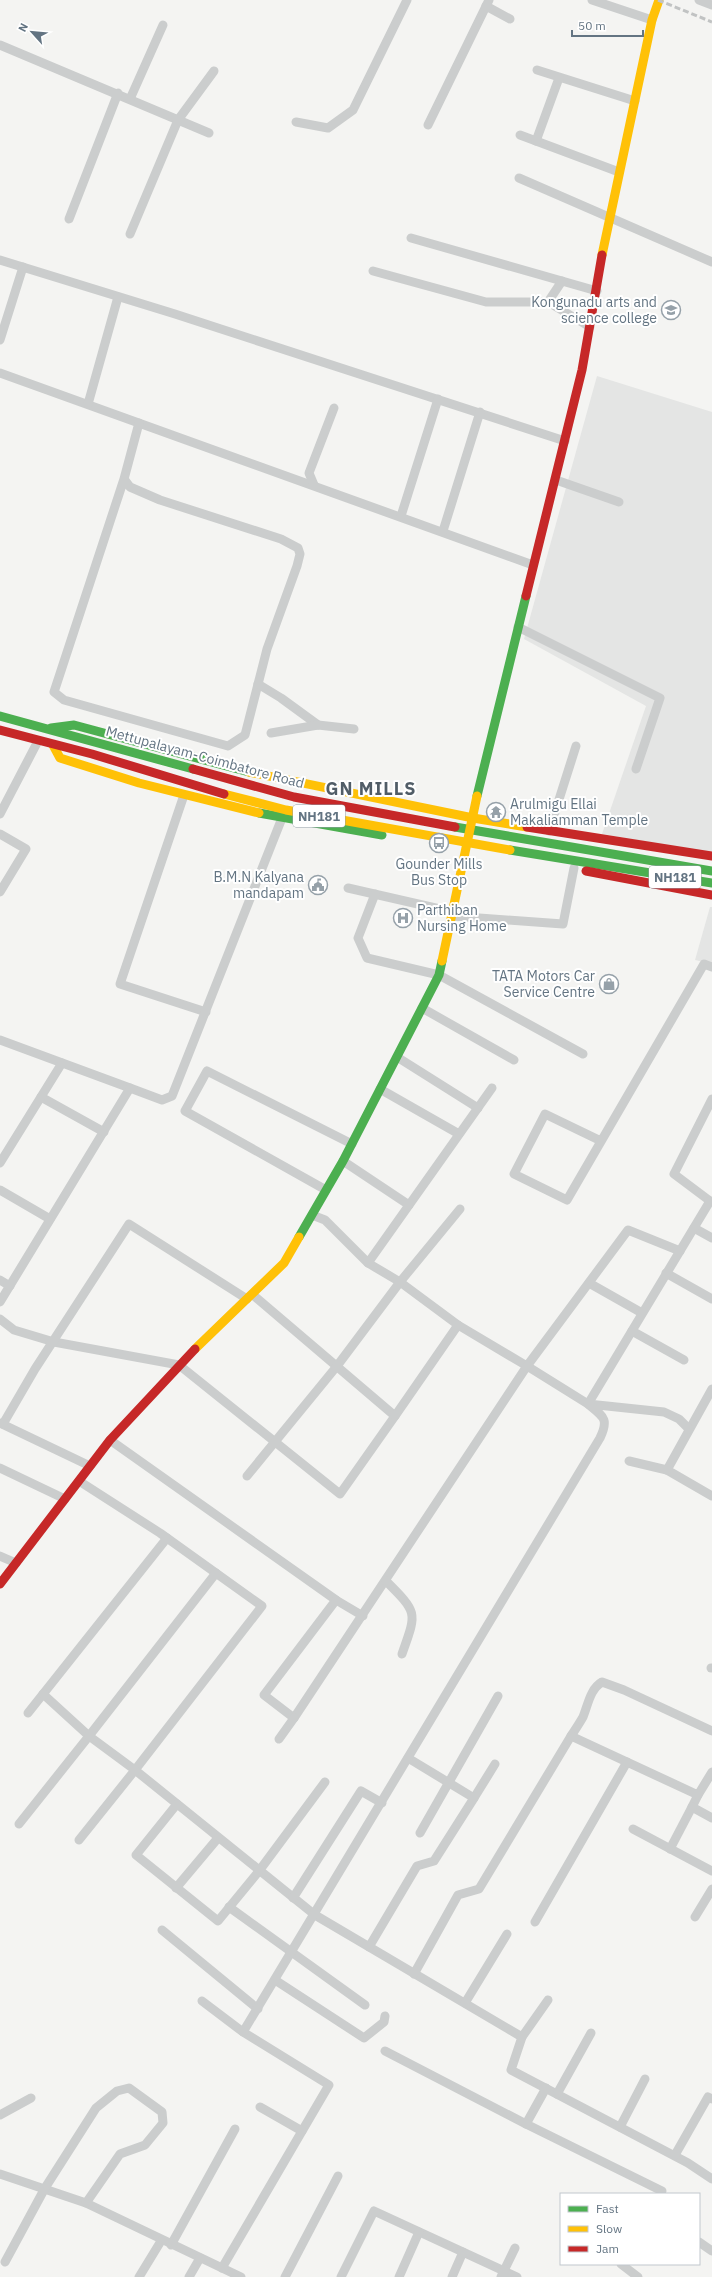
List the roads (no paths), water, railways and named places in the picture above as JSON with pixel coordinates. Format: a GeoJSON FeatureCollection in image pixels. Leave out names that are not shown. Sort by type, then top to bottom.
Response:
{"type":"FeatureCollection","features":[{"type":"Feature","properties":{"kind":"main road"},"geometry":{"type":"LineString","coordinates":[[0,1584],[110,1440],[179,1365],[284,1264],[343,1161],[439,975],[473,818],[518,627],[565,441],[590,327],[609,218],[652,20],[659,0]]}},
{"type":"Feature","properties":{"kind":"main road","name":"Mettupalayam-Coimbatore Road"},"geometry":{"type":"LineString","coordinates":[[0,716],[294,797],[358,810],[712,871]]}},
{"type":"Feature","properties":{"kind":"main road"},"geometry":{"type":"LineString","coordinates":[[45,729],[74,725],[270,778],[473,818],[712,856]]}},
{"type":"Feature","properties":{"kind":"main road","name":"NH181"},"geometry":{"type":"LineString","coordinates":[[0,730],[92,754],[205,788],[286,810],[573,861],[712,883]]}},
{"type":"Feature","properties":{"kind":"main road"},"geometry":{"type":"LineString","coordinates":[[53,745],[60,758],[133,782],[282,818],[467,848],[712,895]]}},
{"type":"Feature","properties":{"kind":"street"},"geometry":{"type":"LineString","coordinates":[[296,122],[328,128],[353,110],[407,0]]}},
{"type":"Feature","properties":{"kind":"street"},"geometry":{"type":"LineString","coordinates":[[592,0],[652,20]]}},
{"type":"Feature","properties":{"kind":"street"},"geometry":{"type":"LineString","coordinates":[[699,0],[712,5]]}},
{"type":"Feature","properties":{"kind":"street"},"geometry":{"type":"LineString","coordinates":[[428,125],[488,3],[510,19]]}},
{"type":"Feature","properties":{"kind":"street"},"geometry":{"type":"LineString","coordinates":[[130,98],[163,25]]}},
{"type":"Feature","properties":{"kind":"street"},"geometry":{"type":"LineString","coordinates":[[0,45],[130,98],[209,133]]}},
{"type":"Feature","properties":{"kind":"street"},"geometry":{"type":"LineString","coordinates":[[537,70],[635,101]]}},
{"type":"Feature","properties":{"kind":"street"},"geometry":{"type":"LineString","coordinates":[[130,234],[178,120],[214,71]]}},
{"type":"Feature","properties":{"kind":"street"},"geometry":{"type":"LineString","coordinates":[[536,141],[560,78]]}},
{"type":"Feature","properties":{"kind":"street"},"geometry":{"type":"LineString","coordinates":[[68,219],[118,93]]}},
{"type":"Feature","properties":{"kind":"street"},"geometry":{"type":"LineString","coordinates":[[520,135],[619,172]]}},
{"type":"Feature","properties":{"kind":"street"},"geometry":{"type":"LineString","coordinates":[[519,178],[712,262]]}},
{"type":"Feature","properties":{"kind":"street"},"geometry":{"type":"LineString","coordinates":[[411,238],[597,291]]}},
{"type":"Feature","properties":{"kind":"street"},"geometry":{"type":"LineString","coordinates":[[0,260],[480,412],[565,441]]}},
{"type":"Feature","properties":{"kind":"street"},"geometry":{"type":"LineString","coordinates":[[0,340],[23,267]]}},
{"type":"Feature","properties":{"kind":"street"},"geometry":{"type":"LineString","coordinates":[[373,271],[486,302],[548,302],[590,327]]}},
{"type":"Feature","properties":{"kind":"street"},"geometry":{"type":"LineString","coordinates":[[548,302],[562,281]]}},
{"type":"Feature","properties":{"kind":"street"},"geometry":{"type":"LineString","coordinates":[[88,404],[118,297]]}},
{"type":"Feature","properties":{"kind":"street"},"geometry":{"type":"LineString","coordinates":[[0,373],[443,531],[533,565]]}},
{"type":"Feature","properties":{"kind":"street"},"geometry":{"type":"LineString","coordinates":[[401,516],[438,399]]}},
{"type":"Feature","properties":{"kind":"street"},"geometry":{"type":"LineString","coordinates":[[314,485],[309,473],[334,408]]}},
{"type":"Feature","properties":{"kind":"street"},"geometry":{"type":"LineString","coordinates":[[443,531],[480,412]]}},
{"type":"Feature","properties":{"kind":"street"},"geometry":{"type":"LineString","coordinates":[[124,479],[130,487],[160,500],[281,539],[298,548],[300,554],[297,566],[267,649],[245,735],[228,746],[64,700],[54,692],[124,479],[139,423]]}},
{"type":"Feature","properties":{"kind":"street"},"geometry":{"type":"LineString","coordinates":[[556,480],[619,502]]}},
{"type":"Feature","properties":{"kind":"street"},"geometry":{"type":"LineString","coordinates":[[518,627],[660,698],[636,769]]}},
{"type":"Feature","properties":{"kind":"street"},"geometry":{"type":"LineString","coordinates":[[258,684],[281,698],[318,725]]}},
{"type":"Feature","properties":{"kind":"street"},"geometry":{"type":"LineString","coordinates":[[271,733],[318,725],[354,728]]}},
{"type":"Feature","properties":{"kind":"street"},"geometry":{"type":"LineString","coordinates":[[0,814],[38,741]]}},
{"type":"Feature","properties":{"kind":"street"},"geometry":{"type":"LineString","coordinates":[[549,831],[576,746]]}},
{"type":"Feature","properties":{"kind":"street"},"geometry":{"type":"LineString","coordinates":[[184,795],[120,984],[206,1012]]}},
{"type":"Feature","properties":{"kind":"street"},"geometry":{"type":"LineString","coordinates":[[0,1040],[162,1100],[172,1096],[282,818]]}},
{"type":"Feature","properties":{"kind":"street"},"geometry":{"type":"LineString","coordinates":[[0,834],[26,849],[0,892]]}},
{"type":"Feature","properties":{"kind":"street"},"geometry":{"type":"LineString","coordinates":[[348,888],[452,914],[563,924],[574,868]]}},
{"type":"Feature","properties":{"kind":"street"},"geometry":{"type":"LineString","coordinates":[[374,894],[358,938],[367,958],[439,975],[583,1054]]}},
{"type":"Feature","properties":{"kind":"street"},"geometry":{"type":"LineString","coordinates":[[601,1141],[545,1114],[514,1174],[567,1200],[704,964],[712,967]]}},
{"type":"Feature","properties":{"kind":"street"},"geometry":{"type":"LineString","coordinates":[[422,1008],[514,1060]]}},
{"type":"Feature","properties":{"kind":"street"},"geometry":{"type":"LineString","coordinates":[[397,1058],[478,1108]]}},
{"type":"Feature","properties":{"kind":"street"},"geometry":{"type":"LineString","coordinates":[[0,1163],[62,1063]]}},
{"type":"Feature","properties":{"kind":"street"},"geometry":{"type":"LineString","coordinates":[[326,1190],[185,1111],[207,1071],[352,1144]]}},
{"type":"Feature","properties":{"kind":"street"},"geometry":{"type":"LineString","coordinates":[[0,1302],[130,1088]]}},
{"type":"Feature","properties":{"kind":"street"},"geometry":{"type":"LineString","coordinates":[[368,1263],[492,1088]]}},
{"type":"Feature","properties":{"kind":"street"},"geometry":{"type":"LineString","coordinates":[[380,1089],[459,1134]]}},
{"type":"Feature","properties":{"kind":"street"},"geometry":{"type":"LineString","coordinates":[[41,1098],[104,1132]]}},
{"type":"Feature","properties":{"kind":"street"},"geometry":{"type":"LineString","coordinates":[[588,1404],[666,1273],[711,1202],[674,1174],[712,1099]]}},
{"type":"Feature","properties":{"kind":"street"},"geometry":{"type":"LineString","coordinates":[[343,1161],[409,1205]]}},
{"type":"Feature","properties":{"kind":"street"},"geometry":{"type":"LineString","coordinates":[[0,1190],[50,1220]]}},
{"type":"Feature","properties":{"kind":"street"},"geometry":{"type":"LineString","coordinates":[[247,1476],[274,1441],[337,1366],[400,1282],[460,1209]]}},
{"type":"Feature","properties":{"kind":"street"},"geometry":{"type":"LineString","coordinates":[[243,2032],[315,1915],[606,1426],[603,1416],[588,1404],[458,1325],[400,1282],[368,1263],[325,1220],[312,1215]]}},
{"type":"Feature","properties":{"kind":"street"},"geometry":{"type":"LineString","coordinates":[[90,1466],[2,1423],[129,1224],[250,1297],[337,1366],[395,1416]]}},
{"type":"Feature","properties":{"kind":"street"},"geometry":{"type":"LineString","coordinates":[[694,1228],[712,1238]]}},
{"type":"Feature","properties":{"kind":"street"},"geometry":{"type":"LineString","coordinates":[[279,1739],[363,1616],[527,1366],[628,1230],[680,1251]]}},
{"type":"Feature","properties":{"kind":"street"},"geometry":{"type":"LineString","coordinates":[[666,1273],[712,1299]]}},
{"type":"Feature","properties":{"kind":"street"},"geometry":{"type":"LineString","coordinates":[[0,1280],[10,1286]]}},
{"type":"Feature","properties":{"kind":"street"},"geometry":{"type":"LineString","coordinates":[[589,1283],[642,1314]]}},
{"type":"Feature","properties":{"kind":"street"},"geometry":{"type":"LineString","coordinates":[[0,1319],[14,1330],[54,1342],[179,1365],[340,1494],[458,1325]]}},
{"type":"Feature","properties":{"kind":"street"},"geometry":{"type":"LineString","coordinates":[[632,1331],[684,1360]]}},
{"type":"Feature","properties":{"kind":"street"},"geometry":{"type":"LineString","coordinates":[[35,1363],[54,1342]]}},
{"type":"Feature","properties":{"kind":"street"},"geometry":{"type":"LineString","coordinates":[[667,1470],[712,1389]]}},
{"type":"Feature","properties":{"kind":"street"},"geometry":{"type":"LineString","coordinates":[[588,1404],[664,1412],[679,1419],[689,1429]]}},
{"type":"Feature","properties":{"kind":"street"},"geometry":{"type":"LineString","coordinates":[[110,1440],[336,1600],[363,1616]]}},
{"type":"Feature","properties":{"kind":"street"},"geometry":{"type":"LineString","coordinates":[[629,1461],[667,1470],[712,1496]]}},
{"type":"Feature","properties":{"kind":"street"},"geometry":{"type":"LineString","coordinates":[[0,1468],[65,1499]]}},
{"type":"Feature","properties":{"kind":"street"},"geometry":{"type":"LineString","coordinates":[[79,1481],[167,1538],[262,1606],[79,1840]]}},
{"type":"Feature","properties":{"kind":"street"},"geometry":{"type":"LineString","coordinates":[[28,1713],[167,1538]]}},
{"type":"Feature","properties":{"kind":"street"},"geometry":{"type":"LineString","coordinates":[[0,1556],[16,1563]]}},
{"type":"Feature","properties":{"kind":"street"},"geometry":{"type":"LineString","coordinates":[[19,1824],[216,1573]]}},
{"type":"Feature","properties":{"kind":"street"},"geometry":{"type":"LineString","coordinates":[[386,1581],[410,1605],[413,1623],[402,1654]]}},
{"type":"Feature","properties":{"kind":"street"},"geometry":{"type":"LineString","coordinates":[[294,1718],[264,1695],[336,1600]]}},
{"type":"Feature","properties":{"kind":"street"},"geometry":{"type":"LineString","coordinates":[[414,1974],[458,1895],[479,1889],[582,1718],[591,1695],[597,1685],[602,1682],[624,1690],[712,1732]]}},
{"type":"Feature","properties":{"kind":"street"},"geometry":{"type":"LineString","coordinates":[[43,1694],[89,1736],[135,1770],[315,1915],[522,2037]]}},
{"type":"Feature","properties":{"kind":"street"},"geometry":{"type":"LineString","coordinates":[[420,1833],[498,1696]]}},
{"type":"Feature","properties":{"kind":"street"},"geometry":{"type":"LineString","coordinates":[[571,1736],[698,1794]]}},
{"type":"Feature","properties":{"kind":"street"},"geometry":{"type":"LineString","coordinates":[[408,1758],[474,1798]]}},
{"type":"Feature","properties":{"kind":"street"},"geometry":{"type":"LineString","coordinates":[[535,1922],[627,1762]]}},
{"type":"Feature","properties":{"kind":"street"},"geometry":{"type":"LineString","coordinates":[[369,1947],[417,1866],[434,1861],[495,1764]]}},
{"type":"Feature","properties":{"kind":"street"},"geometry":{"type":"LineString","coordinates":[[670,1849],[698,1794],[712,1772]]}},
{"type":"Feature","properties":{"kind":"street"},"geometry":{"type":"LineString","coordinates":[[177,1804],[136,1856],[218,1921],[259,1871],[325,1782]]}},
{"type":"Feature","properties":{"kind":"street"},"geometry":{"type":"LineString","coordinates":[[293,1898],[361,1791],[382,1803]]}},
{"type":"Feature","properties":{"kind":"street"},"geometry":{"type":"LineString","coordinates":[[692,1807],[712,1818]]}},
{"type":"Feature","properties":{"kind":"street"},"geometry":{"type":"LineString","coordinates":[[633,1829],[712,1872]]}},
{"type":"Feature","properties":{"kind":"street"},"geometry":{"type":"LineString","coordinates":[[176,1888],[218,1838]]}},
{"type":"Feature","properties":{"kind":"street"},"geometry":{"type":"LineString","coordinates":[[695,1917],[712,1889]]}},
{"type":"Feature","properties":{"kind":"street"},"geometry":{"type":"LineString","coordinates":[[229,1907],[291,1954],[365,2005]]}},
{"type":"Feature","properties":{"kind":"street"},"geometry":{"type":"LineString","coordinates":[[162,1930],[258,2009]]}},
{"type":"Feature","properties":{"kind":"street"},"geometry":{"type":"LineString","coordinates":[[464,2004],[507,1934]]}},
{"type":"Feature","properties":{"kind":"street"},"geometry":{"type":"LineString","coordinates":[[275,1980],[364,2038],[384,2022],[385,2016]]}},
{"type":"Feature","properties":{"kind":"street"},"geometry":{"type":"LineString","coordinates":[[548,2000],[522,2037],[511,2070],[675,2156],[712,2179]]}},
{"type":"Feature","properties":{"kind":"street"},"geometry":{"type":"LineString","coordinates":[[202,2001],[243,2032],[329,2085],[222,2268]]}},
{"type":"Feature","properties":{"kind":"street"},"geometry":{"type":"LineString","coordinates":[[557,2094],[591,2033]]}},
{"type":"Feature","properties":{"kind":"street"},"geometry":{"type":"LineString","coordinates":[[386,2051],[526,2124],[662,2191]]}},
{"type":"Feature","properties":{"kind":"street"},"geometry":{"type":"LineString","coordinates":[[620,2127],[645,2079]]}},
{"type":"Feature","properties":{"kind":"street"},"geometry":{"type":"LineString","coordinates":[[5,2262],[45,2188],[96,2108],[117,2091],[129,2088],[162,2112],[163,2122],[145,2145],[120,2154],[86,2203]]}},
{"type":"Feature","properties":{"kind":"street"},"geometry":{"type":"LineString","coordinates":[[526,2124],[546,2088]]}},
{"type":"Feature","properties":{"kind":"street"},"geometry":{"type":"LineString","coordinates":[[675,2156],[708,2097],[712,2099]]}},
{"type":"Feature","properties":{"kind":"street"},"geometry":{"type":"LineString","coordinates":[[0,2115],[32,2098]]}},
{"type":"Feature","properties":{"kind":"street"},"geometry":{"type":"LineString","coordinates":[[260,2107],[302,2131]]}},
{"type":"Feature","properties":{"kind":"street"},"geometry":{"type":"LineString","coordinates":[[171,2245],[235,2130]]}},
{"type":"Feature","properties":{"kind":"street"},"geometry":{"type":"LineString","coordinates":[[285,2277],[338,2176]]}},
{"type":"Feature","properties":{"kind":"street"},"geometry":{"type":"LineString","coordinates":[[1,2177],[45,2188],[86,2203],[171,2245],[241,2277]]}},
{"type":"Feature","properties":{"kind":"street"},"geometry":{"type":"LineString","coordinates":[[341,2277],[374,2211],[463,2252],[503,2274],[517,2277]]}},
{"type":"Feature","properties":{"kind":"street"},"geometry":{"type":"LineString","coordinates":[[399,2277],[419,2232]]}},
{"type":"Feature","properties":{"kind":"street"},"geometry":{"type":"LineString","coordinates":[[139,2277],[161,2240]]}},
{"type":"Feature","properties":{"kind":"street"},"geometry":{"type":"LineString","coordinates":[[700,2243],[712,2251]]}},
{"type":"Feature","properties":{"kind":"street"},"geometry":{"type":"LineString","coordinates":[[503,2274],[515,2248]]}},
{"type":"Feature","properties":{"kind":"street"},"geometry":{"type":"LineString","coordinates":[[452,2277],[463,2252]]}},
{"type":"Feature","properties":{"kind":"street"},"geometry":{"type":"LineString","coordinates":[[189,2277],[200,2258]]}},
{"type":"Feature","properties":{"kind":"street"},"geometry":{"type":"LineString","coordinates":[[622,2265],[638,2277]]}},
{"type":"Feature","properties":{"kind":"railway"},"geometry":{"type":"LineString","coordinates":[[658,0],[712,22]]}},
{"type":"Feature","properties":{"kind":"place","name":"Kongunadu arts and science college"},"geometry":{"type":"Point","coordinates":[671,310]}},
{"type":"Feature","properties":{"kind":"place","name":"Arulmigu Ellai Makaliamman Temple"},"geometry":{"type":"Point","coordinates":[496,812]}},
{"type":"Feature","properties":{"kind":"place","name":"Gounder Mills Bus Stop"},"geometry":{"type":"Point","coordinates":[439,843]}},
{"type":"Feature","properties":{"kind":"place","name":"B.M.N Kalyana mandapam"},"geometry":{"type":"Point","coordinates":[318,885]}},
{"type":"Feature","properties":{"kind":"place","name":"Parthiban Nursing Home"},"geometry":{"type":"Point","coordinates":[403,918]}},
{"type":"Feature","properties":{"kind":"place","name":"TATA Motors Car Service Centre"},"geometry":{"type":"Point","coordinates":[609,984]}},
{"type":"Feature","properties":{"kind":"district","name":"GN MILLS"},"geometry":{"type":"Point","coordinates":[371,789]}}]}
